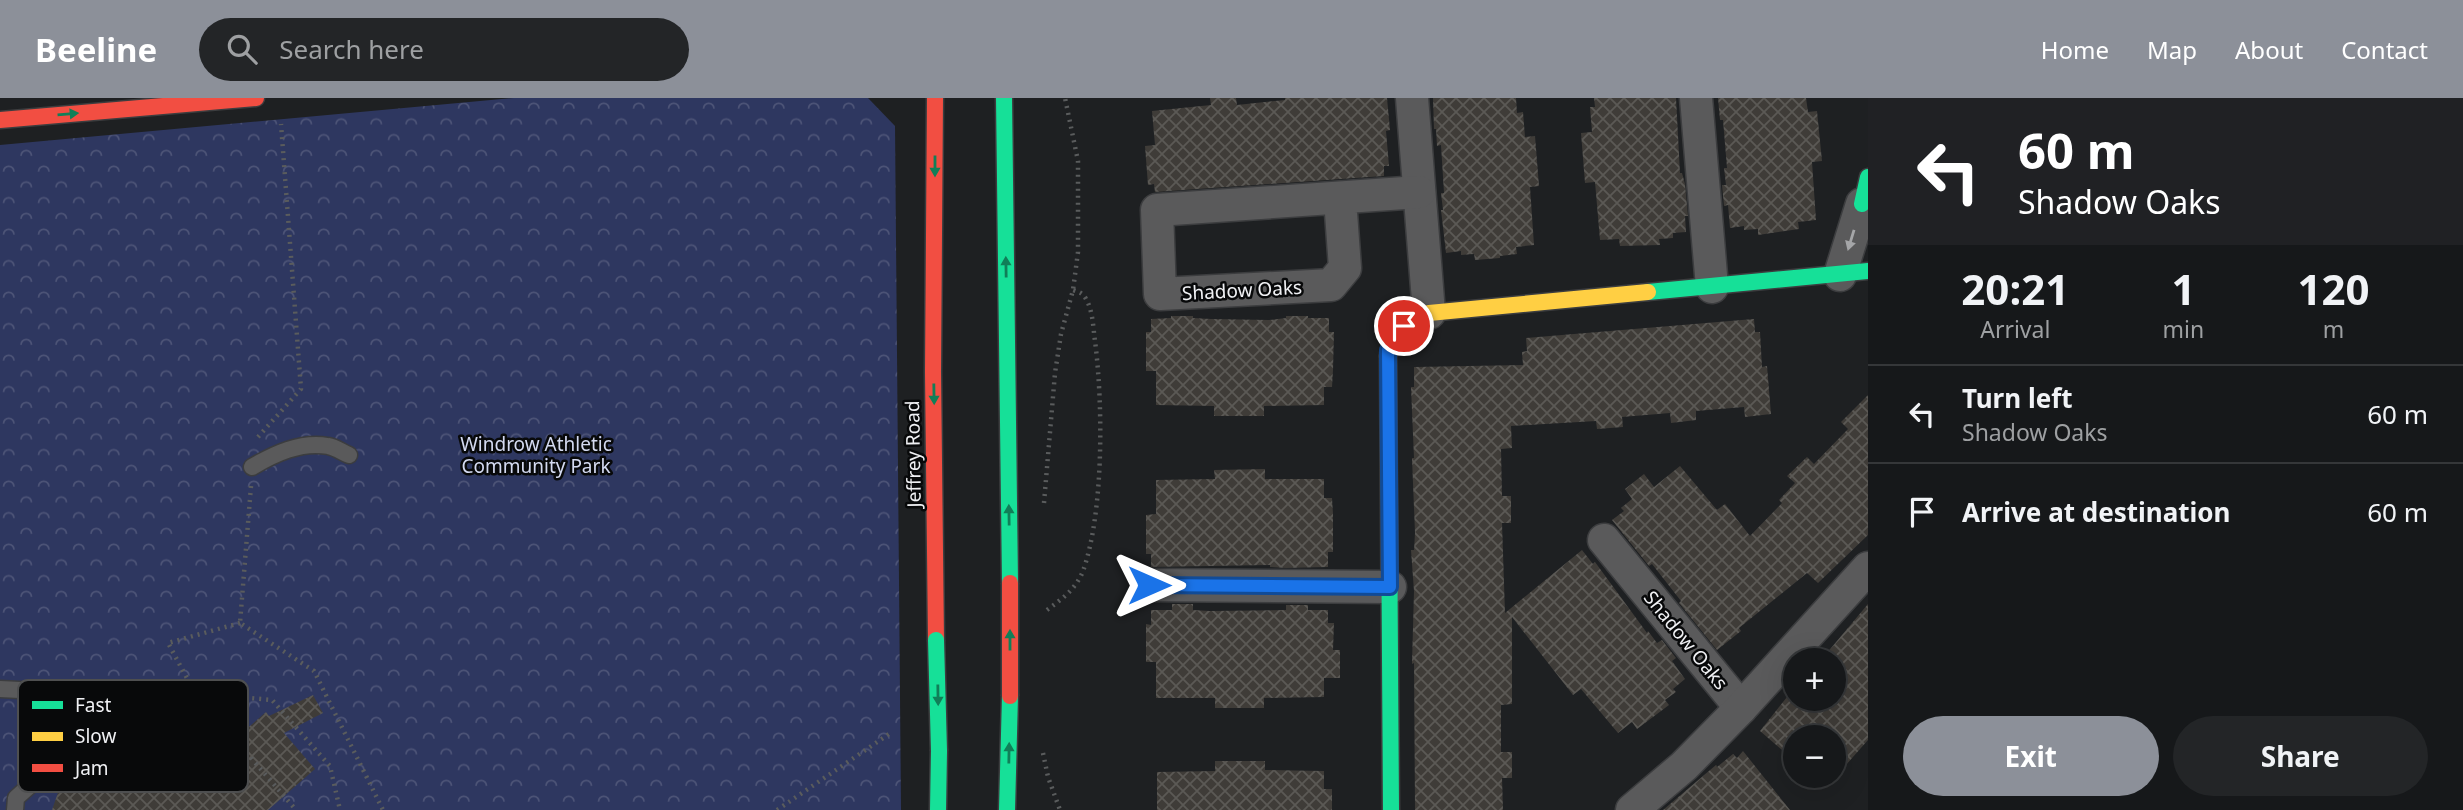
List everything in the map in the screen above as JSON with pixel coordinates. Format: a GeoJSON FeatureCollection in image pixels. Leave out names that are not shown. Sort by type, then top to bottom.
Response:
{"type":"FeatureCollection","features":[{"type":"Feature","properties":{"kind":"main road"},"geometry":{"type":"LineString","coordinates":[[0,120],[256,98]]}},
{"type":"Feature","properties":{"kind":"main road","name":"Jeffrey Road"},"geometry":{"type":"LineString","coordinates":[[935,98],[933,372],[938,810]]}},
{"type":"Feature","properties":{"kind":"main road"},"geometry":{"type":"LineString","coordinates":[[1004,98],[1010,583],[1007,810]]}},
{"type":"Feature","properties":{"kind":"main road"},"geometry":{"type":"LineString","coordinates":[[1391,810],[1388,350],[1404,326],[1429,313],[1854,273]]}},
{"type":"Feature","properties":{"kind":"street"},"geometry":{"type":"LineString","coordinates":[[1412,98],[1429,313]]}},
{"type":"Feature","properties":{"kind":"street"},"geometry":{"type":"LineString","coordinates":[[1696,98],[1712,287]]}},
{"type":"Feature","properties":{"kind":"street"},"geometry":{"type":"LineString","coordinates":[[1854,273],[1865,190]]}},
{"type":"Feature","properties":{"kind":"street","name":"Shadow Oaks"},"geometry":{"type":"LineString","coordinates":[[1340,199],[1345,268],[1331,285],[1160,294],[1157,210],[1419,192]]}},
{"type":"Feature","properties":{"kind":"street","name":"Shadow Oaks"},"geometry":{"type":"LineString","coordinates":[[1604,540],[1741,708]]}},
{"type":"Feature","properties":{"kind":"street","name":"Shadow Oaks"},"geometry":{"type":"LineString","coordinates":[[1632,810],[1684,766],[1741,708],[1868,568]]}},
{"type":"Feature","properties":{"kind":"street"},"geometry":{"type":"LineString","coordinates":[[1149,585],[1390,587]]}},
{"type":"Feature","properties":{"kind":"lane"},"geometry":{"type":"LineString","coordinates":[[252,467],[275,454],[302,447],[328,446],[349,455]]}},
{"type":"Feature","properties":{"kind":"lane"},"geometry":{"type":"LineString","coordinates":[[0,689],[18,690]]}},
{"type":"Feature","properties":{"kind":"lane"},"geometry":{"type":"LineString","coordinates":[[15,810],[16,798],[23,792]]}},
{"type":"Feature","properties":{"kind":"path"},"geometry":{"type":"LineString","coordinates":[[1044,512],[1055,373],[1061,334],[1073,290],[1078,252],[1078,161],[1066,98]]}},
{"type":"Feature","properties":{"kind":"path"},"geometry":{"type":"LineString","coordinates":[[240,623],[254,441],[301,388],[281,124]]}},
{"type":"Feature","properties":{"kind":"path"},"geometry":{"type":"LineString","coordinates":[[1047,610],[1073,589],[1083,572],[1093,529],[1098,479],[1100,389],[1097,355],[1087,299],[1081,292],[1073,290]]}},
{"type":"Feature","properties":{"kind":"path"},"geometry":{"type":"LineString","coordinates":[[188,680],[168,643],[240,623],[314,671],[383,810]]}},
{"type":"Feature","properties":{"kind":"path"},"geometry":{"type":"LineString","coordinates":[[248,699],[272,701],[330,766],[340,810]]}},
{"type":"Feature","properties":{"kind":"path"},"geometry":{"type":"LineString","coordinates":[[777,810],[892,732]]}},
{"type":"Feature","properties":{"kind":"path"},"geometry":{"type":"LineString","coordinates":[[248,754],[296,810]]}},
{"type":"Feature","properties":{"kind":"green space","name":"Windrow Athletic Community Park"},"geometry":{"type":"Polygon","coordinates":[[[514,98],[868,98],[895,126],[901,810],[0,810],[0,145],[514,98]]]}},
{"type":"Feature","properties":{"kind":"building"},"geometry":{"type":"Polygon","coordinates":[[[1210,98],[1236,98],[1237,105],[1285,98],[1387,98],[1389,166],[1384,166],[1384,176],[1155,192],[1154,184],[1148,185],[1145,146],[1155,145],[1152,111],[1211,105],[1210,98]]]}},
{"type":"Feature","properties":{"kind":"building"},"geometry":{"type":"Polygon","coordinates":[[[1433,98],[1516,98],[1517,113],[1523,112],[1525,137],[1535,136],[1539,186],[1530,187],[1534,245],[1516,247],[1517,254],[1500,258],[1475,260],[1474,254],[1461,255],[1461,251],[1446,253],[1441,210],[1441,193],[1444,193],[1441,145],[1437,146],[1434,129],[1433,98]]]}},
{"type":"Feature","properties":{"kind":"building"},"geometry":{"type":"Polygon","coordinates":[[[1594,98],[1676,98],[1680,173],[1685,184],[1688,216],[1685,216],[1686,232],[1673,233],[1673,238],[1659,239],[1660,245],[1620,246],[1619,239],[1600,240],[1595,182],[1585,183],[1581,133],[1592,132],[1590,107],[1595,107],[1594,98]]]}},
{"type":"Feature","properties":{"kind":"building"},"geometry":{"type":"Polygon","coordinates":[[[1718,98],[1806,98],[1808,112],[1817,111],[1822,161],[1812,162],[1816,220],[1798,222],[1799,229],[1758,235],[1758,229],[1744,230],[1744,226],[1730,228],[1728,205],[1724,206],[1722,185],[1726,185],[1724,168],[1727,168],[1723,120],[1720,120],[1718,98]]]}},
{"type":"Feature","properties":{"kind":"building"},"geometry":{"type":"Polygon","coordinates":[[[1171,316],[1269,320],[1286,316],[1329,318],[1329,332],[1334,332],[1333,370],[1332,387],[1324,387],[1324,405],[1264,406],[1264,416],[1214,416],[1214,406],[1156,405],[1156,371],[1146,371],[1146,332],[1151,332],[1151,319],[1171,316]]]}},
{"type":"Feature","properties":{"kind":"building"},"geometry":{"type":"Polygon","coordinates":[[[1754,319],[1755,332],[1760,332],[1762,367],[1767,366],[1771,414],[1745,417],[1744,407],[1696,411],[1696,420],[1671,423],[1670,413],[1622,417],[1623,427],[1597,429],[1596,421],[1511,426],[1512,448],[1501,449],[1502,496],[1511,496],[1511,523],[1502,523],[1505,613],[1582,550],[1593,564],[1595,562],[1647,633],[1648,631],[1657,643],[1662,640],[1676,658],[1672,661],[1685,679],[1673,689],[1676,692],[1665,700],[1669,705],[1637,729],[1632,722],[1618,733],[1581,689],[1573,695],[1512,617],[1512,704],[1501,705],[1501,752],[1512,752],[1512,778],[1502,778],[1503,810],[1415,810],[1414,663],[1412,664],[1414,591],[1411,550],[1414,550],[1415,533],[1411,387],[1414,387],[1414,367],[1523,365],[1522,352],[1527,351],[1526,338],[1754,319]]]}},
{"type":"Feature","properties":{"kind":"building"},"geometry":{"type":"Polygon","coordinates":[[[1868,395],[1868,535],[1818,583],[1807,573],[1739,628],[1741,631],[1717,650],[1652,564],[1649,566],[1612,520],[1624,511],[1621,508],[1632,499],[1625,489],[1644,474],[1654,487],[1680,466],[1717,510],[1725,504],[1750,536],[1782,503],[1779,500],[1795,483],[1787,476],[1807,457],[1814,464],[1848,429],[1841,422],[1868,395]]]}},
{"type":"Feature","properties":{"kind":"building"},"geometry":{"type":"Polygon","coordinates":[[[1265,469],[1265,479],[1324,479],[1324,498],[1332,498],[1333,514],[1333,552],[1328,552],[1328,567],[1151,567],[1151,554],[1146,554],[1146,515],[1156,514],[1156,480],[1215,479],[1214,470],[1265,469]]]}},
{"type":"Feature","properties":{"kind":"building"},"geometry":{"type":"Polygon","coordinates":[[[1172,604],[1193,604],[1193,610],[1210,611],[1286,610],[1286,605],[1308,605],[1308,610],[1328,610],[1328,623],[1334,623],[1333,650],[1340,650],[1340,678],[1324,678],[1324,697],[1264,698],[1264,708],[1215,708],[1215,698],[1156,698],[1156,662],[1146,662],[1146,624],[1151,625],[1151,610],[1172,610],[1172,604]]]}},
{"type":"Feature","properties":{"kind":"building"},"geometry":{"type":"Polygon","coordinates":[[[1868,604],[1868,740],[1846,765],[1846,725],[1783,725],[1783,751],[1760,731],[1783,702],[1783,711],[1846,711],[1846,648],[1831,648],[1868,604]]]}},
{"type":"Feature","properties":{"kind":"building"},"geometry":{"type":"Polygon","coordinates":[[[313,695],[323,713],[284,733],[315,769],[268,810],[52,810],[58,792],[248,792],[248,728],[266,712],[269,716],[313,695]]]}},
{"type":"Feature","properties":{"kind":"building"},"geometry":{"type":"Polygon","coordinates":[[[1743,751],[1790,810],[1663,810],[1716,765],[1717,767],[1733,754],[1737,758],[1743,751]]]}},
{"type":"Feature","properties":{"kind":"building"},"geometry":{"type":"Polygon","coordinates":[[[1215,761],[1265,761],[1265,770],[1324,771],[1324,789],[1332,789],[1332,810],[1157,810],[1157,772],[1215,771],[1215,761]]]}},
{"type":"Feature","properties":{"kind":"traffic: fast"},"geometry":{"type":"LineString","coordinates":[[1004,98],[1010,583]]}},
{"type":"Feature","properties":{"kind":"traffic: fast"},"geometry":{"type":"LineString","coordinates":[[1862,204],[1868,177]]}},
{"type":"Feature","properties":{"kind":"traffic: fast"},"geometry":{"type":"LineString","coordinates":[[1648,292],[1868,271]]}},
{"type":"Feature","properties":{"kind":"traffic: fast"},"geometry":{"type":"LineString","coordinates":[[1388,356],[1391,810]]}},
{"type":"Feature","properties":{"kind":"traffic: fast"},"geometry":{"type":"LineString","coordinates":[[936,640],[939,751]]}},
{"type":"Feature","properties":{"kind":"traffic: fast"},"geometry":{"type":"LineString","coordinates":[[1007,810],[1010,696]]}},
{"type":"Feature","properties":{"kind":"traffic: fast"},"geometry":{"type":"LineString","coordinates":[[938,810],[939,751]]}},
{"type":"Feature","properties":{"kind":"traffic: slow"},"geometry":{"type":"LineString","coordinates":[[1388,356],[1389,348],[1397,335],[1429,313],[1648,292]]}},
{"type":"Feature","properties":{"kind":"traffic: jam"},"geometry":{"type":"LineString","coordinates":[[0,120],[256,98]]}},
{"type":"Feature","properties":{"kind":"traffic: jam"},"geometry":{"type":"LineString","coordinates":[[935,98],[933,372],[936,640]]}},
{"type":"Feature","properties":{"kind":"traffic: jam"},"geometry":{"type":"LineString","coordinates":[[1010,583],[1010,696]]}},
{"type":"Feature","properties":{"kind":"route"},"geometry":{"type":"LineString","coordinates":[[1149,585],[1390,587],[1388,350],[1404,326]]}}]}
